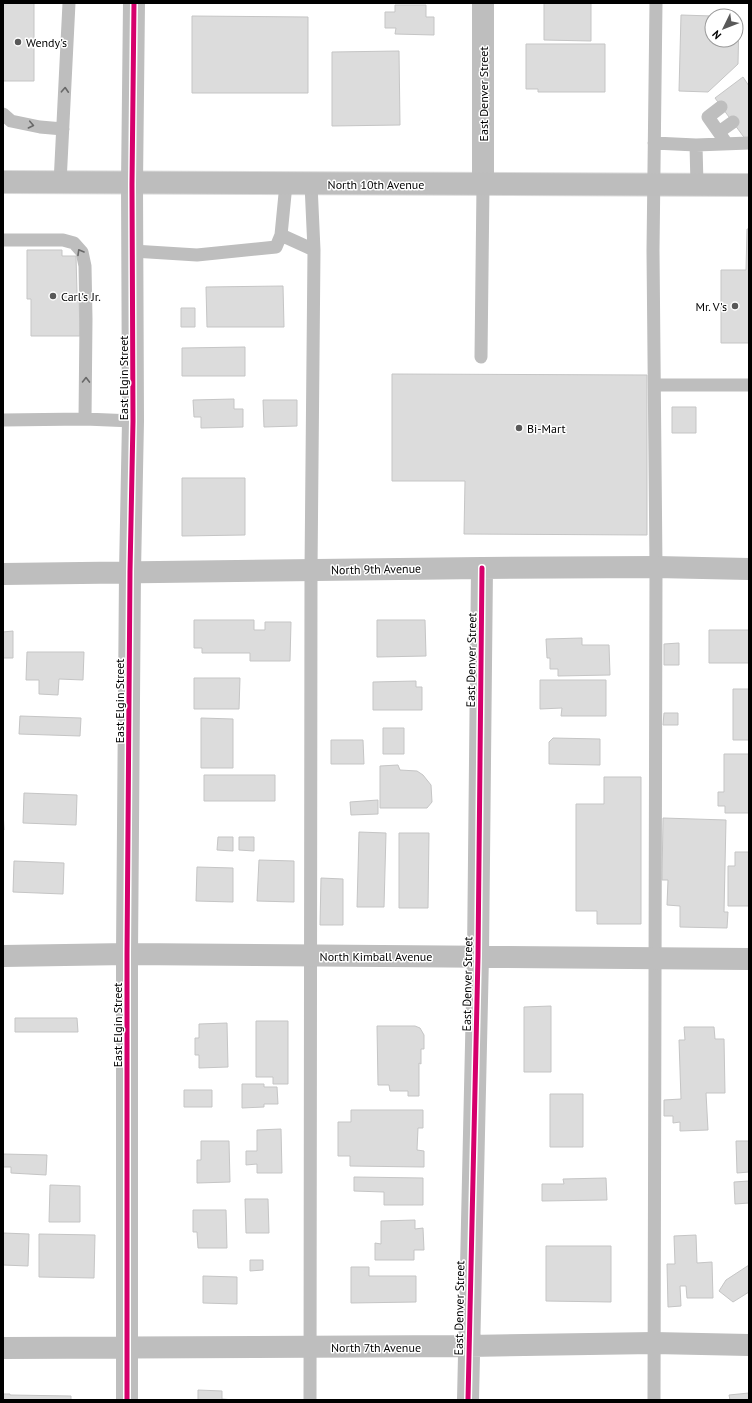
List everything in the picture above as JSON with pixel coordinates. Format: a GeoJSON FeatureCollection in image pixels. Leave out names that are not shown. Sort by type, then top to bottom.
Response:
{"type":"FeatureCollection","features":[{"type":"Feature","properties":{"kind":"main road","name":"North 10th Avenue"},"geometry":{"type":"LineString","coordinates":[[3,182],[132,184],[749,185]]}},
{"type":"Feature","properties":{"kind":"street","name":"East Elgin Street"},"geometry":{"type":"LineString","coordinates":[[127,1400],[127,954],[130,572],[133,421],[132,184],[134,3]]}},
{"type":"Feature","properties":{"kind":"street","name":"East Denver Street"},"geometry":{"type":"LineString","coordinates":[[482,3],[484,185]]}},
{"type":"Feature","properties":{"kind":"street","name":"North 9th Avenue"},"geometry":{"type":"LineString","coordinates":[[3,574],[482,568],[656,567],[749,569]]}},
{"type":"Feature","properties":{"kind":"street","name":"East Denver Street"},"geometry":{"type":"LineString","coordinates":[[468,1400],[468,1346],[478,956],[482,568]]}},
{"type":"Feature","properties":{"kind":"street","name":"North Kimball Avenue"},"geometry":{"type":"LineString","coordinates":[[3,956],[127,954],[749,959]]}},
{"type":"Feature","properties":{"kind":"street","name":"North 7th Avenue"},"geometry":{"type":"LineString","coordinates":[[3,1348],[654,1344],[749,1345]]}},
{"type":"Feature","properties":{"kind":"lane"},"geometry":{"type":"LineString","coordinates":[[60,183],[69,3]]}},
{"type":"Feature","properties":{"kind":"lane"},"geometry":{"type":"LineString","coordinates":[[654,1400],[656,567],[654,143],[656,3]]}},
{"type":"Feature","properties":{"kind":"lane"},"geometry":{"type":"LineString","coordinates":[[721,107],[708,117],[727,144]]}},
{"type":"Feature","properties":{"kind":"lane"},"geometry":{"type":"LineString","coordinates":[[3,114],[11,121],[40,127],[63,129]]}},
{"type":"Feature","properties":{"kind":"lane"},"geometry":{"type":"LineString","coordinates":[[719,132],[733,122]]}},
{"type":"Feature","properties":{"kind":"lane"},"geometry":{"type":"LineString","coordinates":[[654,143],[749,144]]}},
{"type":"Feature","properties":{"kind":"lane"},"geometry":{"type":"LineString","coordinates":[[696,144],[697,185]]}},
{"type":"Feature","properties":{"kind":"lane"},"geometry":{"type":"LineString","coordinates":[[132,251],[198,255],[276,247],[281,235],[286,184]]}},
{"type":"Feature","properties":{"kind":"lane"},"geometry":{"type":"LineString","coordinates":[[310,1400],[311,570],[314,250],[311,184]]}},
{"type":"Feature","properties":{"kind":"lane"},"geometry":{"type":"LineString","coordinates":[[481,357],[484,185]]}},
{"type":"Feature","properties":{"kind":"lane"},"geometry":{"type":"LineString","coordinates":[[281,235],[314,250]]}},
{"type":"Feature","properties":{"kind":"lane"},"geometry":{"type":"LineString","coordinates":[[3,240],[63,240],[74,243],[82,252],[86,281],[85,419]]}},
{"type":"Feature","properties":{"kind":"lane"},"geometry":{"type":"LineString","coordinates":[[655,385],[749,385]]}},
{"type":"Feature","properties":{"kind":"lane"},"geometry":{"type":"LineString","coordinates":[[3,420],[85,419],[133,421]]}},
{"type":"Feature","properties":{"kind":"building","name":"Wendy's"},"geometry":{"type":"Polygon","coordinates":[[[3,3],[34,3],[34,81],[3,81],[3,3]]]}},
{"type":"Feature","properties":{"kind":"building"},"geometry":{"type":"Polygon","coordinates":[[[544,3],[591,3],[591,41],[544,40],[544,3]]]}},
{"type":"Feature","properties":{"kind":"building"},"geometry":{"type":"Polygon","coordinates":[[[395,5],[426,5],[426,17],[434,17],[434,35],[395,34],[396,28],[385,28],[385,12],[395,12],[395,5]]]}},
{"type":"Feature","properties":{"kind":"building"},"geometry":{"type":"Polygon","coordinates":[[[681,15],[704,16],[704,48],[738,48],[738,64],[708,92],[679,91],[681,15]]]}},
{"type":"Feature","properties":{"kind":"building"},"geometry":{"type":"Polygon","coordinates":[[[192,16],[308,17],[308,93],[192,93],[192,16]]]}},
{"type":"Feature","properties":{"kind":"building"},"geometry":{"type":"Polygon","coordinates":[[[526,44],[605,44],[605,92],[538,92],[538,89],[526,89],[526,44]]]}},
{"type":"Feature","properties":{"kind":"building"},"geometry":{"type":"Polygon","coordinates":[[[399,51],[400,125],[332,126],[332,52],[399,51]]]}},
{"type":"Feature","properties":{"kind":"building"},"geometry":{"type":"Polygon","coordinates":[[[743,77],[749,86],[749,137],[746,140],[715,98],[743,77]]]}},
{"type":"Feature","properties":{"kind":"building","name":"Mr. V's"},"geometry":{"type":"Polygon","coordinates":[[[747,229],[749,229],[749,343],[721,343],[721,270],[746,270],[747,229]]]}},
{"type":"Feature","properties":{"kind":"building","name":"Carl's Jr."},"geometry":{"type":"Polygon","coordinates":[[[27,250],[62,250],[62,256],[76,256],[80,336],[31,336],[31,299],[27,299],[27,250]]]}},
{"type":"Feature","properties":{"kind":"building"},"geometry":{"type":"Polygon","coordinates":[[[283,286],[284,327],[207,327],[206,287],[283,286]]]}},
{"type":"Feature","properties":{"kind":"building"},"geometry":{"type":"Polygon","coordinates":[[[181,308],[195,308],[195,327],[181,327],[181,308]]]}},
{"type":"Feature","properties":{"kind":"building"},"geometry":{"type":"Polygon","coordinates":[[[245,347],[245,376],[182,376],[182,348],[245,347]]]}},
{"type":"Feature","properties":{"kind":"building","name":"Bi-Mart"},"geometry":{"type":"Polygon","coordinates":[[[392,374],[647,375],[647,535],[464,534],[465,481],[392,481],[392,374]]]}},
{"type":"Feature","properties":{"kind":"building"},"geometry":{"type":"Polygon","coordinates":[[[234,399],[234,409],[243,409],[243,427],[201,428],[201,417],[194,417],[193,400],[234,399]]]}},
{"type":"Feature","properties":{"kind":"building"},"geometry":{"type":"Polygon","coordinates":[[[263,400],[297,400],[297,426],[264,427],[263,400]]]}},
{"type":"Feature","properties":{"kind":"building"},"geometry":{"type":"Polygon","coordinates":[[[672,407],[696,407],[696,433],[672,433],[672,407]]]}},
{"type":"Feature","properties":{"kind":"building"},"geometry":{"type":"Polygon","coordinates":[[[182,478],[245,478],[245,535],[182,536],[182,478]]]}},
{"type":"Feature","properties":{"kind":"building"},"geometry":{"type":"Polygon","coordinates":[[[194,620],[254,620],[254,630],[265,630],[265,622],[291,622],[290,661],[250,661],[250,653],[202,653],[202,648],[194,648],[194,620]]]}},
{"type":"Feature","properties":{"kind":"building"},"geometry":{"type":"Polygon","coordinates":[[[377,620],[425,620],[426,656],[377,657],[377,620]]]}},
{"type":"Feature","properties":{"kind":"building"},"geometry":{"type":"Polygon","coordinates":[[[709,630],[749,630],[749,663],[709,663],[709,630]]]}},
{"type":"Feature","properties":{"kind":"building"},"geometry":{"type":"Polygon","coordinates":[[[13,631],[13,658],[3,658],[3,632],[13,631]]]}},
{"type":"Feature","properties":{"kind":"building"},"geometry":{"type":"Polygon","coordinates":[[[582,638],[582,645],[609,645],[610,675],[558,676],[558,669],[550,669],[550,658],[547,658],[546,639],[582,638]]]}},
{"type":"Feature","properties":{"kind":"building"},"geometry":{"type":"Polygon","coordinates":[[[679,643],[679,665],[664,665],[664,644],[679,643]]]}},
{"type":"Feature","properties":{"kind":"building"},"geometry":{"type":"Polygon","coordinates":[[[27,652],[84,652],[83,680],[59,679],[58,695],[39,694],[39,680],[26,680],[27,652]]]}},
{"type":"Feature","properties":{"kind":"building"},"geometry":{"type":"Polygon","coordinates":[[[194,678],[240,678],[239,709],[194,709],[194,678]]]}},
{"type":"Feature","properties":{"kind":"building"},"geometry":{"type":"Polygon","coordinates":[[[540,680],[606,680],[606,716],[561,716],[562,708],[540,709],[540,680]]]}},
{"type":"Feature","properties":{"kind":"building"},"geometry":{"type":"Polygon","coordinates":[[[416,681],[416,687],[422,687],[422,710],[373,710],[373,682],[416,681]]]}},
{"type":"Feature","properties":{"kind":"building"},"geometry":{"type":"Polygon","coordinates":[[[733,689],[749,689],[749,740],[733,740],[733,689]]]}},
{"type":"Feature","properties":{"kind":"building"},"geometry":{"type":"Polygon","coordinates":[[[664,713],[678,713],[678,725],[663,725],[664,713]]]}},
{"type":"Feature","properties":{"kind":"building"},"geometry":{"type":"Polygon","coordinates":[[[20,716],[81,718],[80,736],[19,734],[20,716]]]}},
{"type":"Feature","properties":{"kind":"building"},"geometry":{"type":"Polygon","coordinates":[[[201,718],[233,719],[233,768],[201,768],[201,718]]]}},
{"type":"Feature","properties":{"kind":"building"},"geometry":{"type":"Polygon","coordinates":[[[383,728],[404,728],[404,754],[383,754],[383,728]]]}},
{"type":"Feature","properties":{"kind":"building"},"geometry":{"type":"Polygon","coordinates":[[[553,738],[600,739],[600,765],[549,764],[549,742],[553,738]]]}},
{"type":"Feature","properties":{"kind":"building"},"geometry":{"type":"Polygon","coordinates":[[[331,740],[363,740],[364,764],[331,764],[331,740]]]}},
{"type":"Feature","properties":{"kind":"building"},"geometry":{"type":"Polygon","coordinates":[[[724,754],[749,754],[749,813],[725,813],[725,806],[718,806],[718,792],[724,792],[724,754]]]}},
{"type":"Feature","properties":{"kind":"building"},"geometry":{"type":"Polygon","coordinates":[[[398,765],[400,770],[417,771],[423,775],[431,785],[432,802],[427,808],[380,808],[380,766],[398,765]]]}},
{"type":"Feature","properties":{"kind":"building"},"geometry":{"type":"Polygon","coordinates":[[[204,775],[275,775],[275,801],[204,801],[204,775]]]}},
{"type":"Feature","properties":{"kind":"building"},"geometry":{"type":"Polygon","coordinates":[[[604,777],[641,777],[641,924],[597,924],[597,911],[576,911],[576,804],[604,804],[604,777]]]}},
{"type":"Feature","properties":{"kind":"building"},"geometry":{"type":"Polygon","coordinates":[[[24,793],[77,795],[76,825],[23,823],[24,793]]]}},
{"type":"Feature","properties":{"kind":"building"},"geometry":{"type":"Polygon","coordinates":[[[378,800],[378,814],[351,815],[350,802],[378,800]]]}},
{"type":"Feature","properties":{"kind":"building"},"geometry":{"type":"Polygon","coordinates":[[[663,818],[726,820],[724,912],[728,912],[727,928],[680,927],[680,906],[667,905],[668,880],[662,880],[663,818]]]}},
{"type":"Feature","properties":{"kind":"building"},"geometry":{"type":"Polygon","coordinates":[[[359,832],[386,833],[384,907],[357,907],[359,832]]]}},
{"type":"Feature","properties":{"kind":"building"},"geometry":{"type":"Polygon","coordinates":[[[399,833],[429,833],[428,908],[399,908],[399,833]]]}},
{"type":"Feature","properties":{"kind":"building"},"geometry":{"type":"Polygon","coordinates":[[[218,837],[233,837],[233,851],[217,850],[218,837]]]}},
{"type":"Feature","properties":{"kind":"building"},"geometry":{"type":"Polygon","coordinates":[[[239,837],[254,837],[254,851],[239,850],[239,837]]]}},
{"type":"Feature","properties":{"kind":"building"},"geometry":{"type":"Polygon","coordinates":[[[735,852],[749,852],[749,906],[728,906],[728,866],[735,866],[735,852]]]}},
{"type":"Feature","properties":{"kind":"building"},"geometry":{"type":"Polygon","coordinates":[[[259,860],[294,861],[294,902],[257,901],[259,860]]]}},
{"type":"Feature","properties":{"kind":"building"},"geometry":{"type":"Polygon","coordinates":[[[14,861],[64,863],[63,894],[13,892],[14,861]]]}},
{"type":"Feature","properties":{"kind":"building"},"geometry":{"type":"Polygon","coordinates":[[[197,867],[233,868],[233,902],[196,901],[197,867]]]}},
{"type":"Feature","properties":{"kind":"building"},"geometry":{"type":"Polygon","coordinates":[[[321,878],[343,879],[343,925],[320,925],[321,878]]]}},
{"type":"Feature","properties":{"kind":"building"},"geometry":{"type":"Polygon","coordinates":[[[551,1006],[551,1072],[524,1072],[524,1007],[551,1006]]]}},
{"type":"Feature","properties":{"kind":"building"},"geometry":{"type":"Polygon","coordinates":[[[15,1018],[77,1018],[78,1032],[15,1032],[15,1018]]]}},
{"type":"Feature","properties":{"kind":"building"},"geometry":{"type":"Polygon","coordinates":[[[256,1021],[288,1021],[288,1084],[273,1084],[273,1077],[256,1077],[256,1021]]]}},
{"type":"Feature","properties":{"kind":"building"},"geometry":{"type":"Polygon","coordinates":[[[227,1023],[228,1067],[199,1068],[199,1055],[195,1055],[195,1038],[199,1038],[199,1024],[227,1023]]]}},
{"type":"Feature","properties":{"kind":"building"},"geometry":{"type":"Polygon","coordinates":[[[377,1026],[415,1026],[420,1028],[424,1035],[424,1049],[421,1049],[421,1064],[419,1063],[419,1096],[408,1096],[408,1091],[390,1091],[389,1085],[378,1085],[377,1026]]]}},
{"type":"Feature","properties":{"kind":"building"},"geometry":{"type":"Polygon","coordinates":[[[684,1027],[714,1027],[715,1039],[724,1039],[725,1093],[706,1093],[708,1130],[680,1131],[680,1122],[673,1123],[673,1116],[664,1116],[664,1100],[681,1099],[679,1040],[685,1040],[684,1027]]]}},
{"type":"Feature","properties":{"kind":"building"},"geometry":{"type":"Polygon","coordinates":[[[242,1084],[264,1084],[264,1087],[277,1087],[278,1104],[264,1104],[264,1107],[242,1108],[242,1084]]]}},
{"type":"Feature","properties":{"kind":"building"},"geometry":{"type":"Polygon","coordinates":[[[184,1090],[212,1090],[212,1107],[184,1107],[184,1090]]]}},
{"type":"Feature","properties":{"kind":"building"},"geometry":{"type":"Polygon","coordinates":[[[550,1094],[583,1094],[583,1147],[550,1147],[550,1094]]]}},
{"type":"Feature","properties":{"kind":"building"},"geometry":{"type":"Polygon","coordinates":[[[351,1110],[423,1110],[423,1128],[418,1128],[417,1150],[424,1151],[424,1167],[350,1166],[350,1156],[338,1156],[338,1122],[351,1122],[351,1110]]]}},
{"type":"Feature","properties":{"kind":"building"},"geometry":{"type":"Polygon","coordinates":[[[281,1129],[282,1173],[257,1173],[257,1164],[246,1165],[246,1151],[257,1151],[257,1130],[281,1129]]]}},
{"type":"Feature","properties":{"kind":"building"},"geometry":{"type":"Polygon","coordinates":[[[201,1141],[229,1141],[230,1182],[197,1183],[197,1160],[201,1160],[201,1141]]]}},
{"type":"Feature","properties":{"kind":"building"},"geometry":{"type":"Polygon","coordinates":[[[736,1141],[749,1141],[749,1172],[737,1173],[736,1141]]]}},
{"type":"Feature","properties":{"kind":"building"},"geometry":{"type":"Polygon","coordinates":[[[3,1154],[47,1155],[46,1175],[11,1173],[11,1167],[3,1167],[3,1154]]]}},
{"type":"Feature","properties":{"kind":"building"},"geometry":{"type":"Polygon","coordinates":[[[354,1177],[423,1178],[423,1205],[384,1205],[384,1192],[354,1191],[354,1177]]]}},
{"type":"Feature","properties":{"kind":"building"},"geometry":{"type":"Polygon","coordinates":[[[606,1178],[607,1200],[542,1201],[542,1184],[564,1184],[563,1179],[606,1178]]]}},
{"type":"Feature","properties":{"kind":"building"},"geometry":{"type":"Polygon","coordinates":[[[749,1181],[749,1203],[735,1204],[734,1182],[749,1181]]]}},
{"type":"Feature","properties":{"kind":"building"},"geometry":{"type":"Polygon","coordinates":[[[50,1185],[80,1186],[80,1222],[49,1222],[50,1185]]]}},
{"type":"Feature","properties":{"kind":"building"},"geometry":{"type":"Polygon","coordinates":[[[245,1199],[268,1199],[269,1233],[246,1233],[245,1199]]]}},
{"type":"Feature","properties":{"kind":"building"},"geometry":{"type":"Polygon","coordinates":[[[193,1210],[226,1210],[227,1248],[198,1248],[197,1232],[193,1232],[193,1210]]]}},
{"type":"Feature","properties":{"kind":"building"},"geometry":{"type":"Polygon","coordinates":[[[415,1220],[415,1229],[423,1228],[424,1250],[414,1250],[414,1260],[375,1260],[375,1243],[381,1244],[381,1221],[415,1220]]]}},
{"type":"Feature","properties":{"kind":"building"},"geometry":{"type":"Polygon","coordinates":[[[3,1233],[29,1234],[28,1266],[3,1265],[3,1233]]]}},
{"type":"Feature","properties":{"kind":"building"},"geometry":{"type":"Polygon","coordinates":[[[39,1234],[95,1235],[94,1278],[39,1277],[39,1234]]]}},
{"type":"Feature","properties":{"kind":"building"},"geometry":{"type":"Polygon","coordinates":[[[696,1235],[697,1263],[712,1262],[713,1298],[687,1298],[686,1286],[680,1286],[681,1306],[668,1307],[667,1264],[675,1264],[674,1236],[696,1235]]]}},
{"type":"Feature","properties":{"kind":"building"},"geometry":{"type":"Polygon","coordinates":[[[546,1246],[611,1246],[611,1302],[546,1301],[546,1246]]]}},
{"type":"Feature","properties":{"kind":"building"},"geometry":{"type":"Polygon","coordinates":[[[250,1260],[263,1260],[263,1270],[250,1271],[250,1260]]]}},
{"type":"Feature","properties":{"kind":"building"},"geometry":{"type":"Polygon","coordinates":[[[749,1265],[749,1292],[733,1302],[719,1291],[726,1280],[749,1265]]]}},
{"type":"Feature","properties":{"kind":"building"},"geometry":{"type":"Polygon","coordinates":[[[351,1267],[369,1267],[369,1276],[416,1276],[416,1302],[351,1303],[351,1267]]]}},
{"type":"Feature","properties":{"kind":"building"},"geometry":{"type":"Polygon","coordinates":[[[203,1276],[237,1277],[237,1304],[203,1303],[203,1276]]]}},
{"type":"Feature","properties":{"kind":"building"},"geometry":{"type":"Polygon","coordinates":[[[198,1390],[222,1391],[222,1399],[234,1400],[198,1400],[198,1390]]]}},
{"type":"Feature","properties":{"kind":"building"},"geometry":{"type":"Polygon","coordinates":[[[749,1393],[749,1400],[730,1400],[729,1395],[749,1393]]]}},
{"type":"Feature","properties":{"kind":"building"},"geometry":{"type":"Polygon","coordinates":[[[3,1394],[71,1396],[71,1400],[3,1400],[3,1394]]]}},
{"type":"Feature","properties":{"kind":"cycle path"},"geometry":{"type":"LineString","coordinates":[[127,1400],[127,954],[130,572],[133,421],[132,184],[134,3]]}},
{"type":"Feature","properties":{"kind":"cycle path"},"geometry":{"type":"LineString","coordinates":[[468,1400],[478,956],[482,568]]}},
{"type":"Feature","properties":{"kind":"place","name":"Wendy's"},"geometry":{"type":"Point","coordinates":[18,42]}},
{"type":"Feature","properties":{"kind":"place","name":"Carl's Jr."},"geometry":{"type":"Point","coordinates":[53,296]}},
{"type":"Feature","properties":{"kind":"place","name":"Mr. V's"},"geometry":{"type":"Point","coordinates":[735,306]}},
{"type":"Feature","properties":{"kind":"place","name":"Bi-Mart"},"geometry":{"type":"Point","coordinates":[519,428]}}]}
